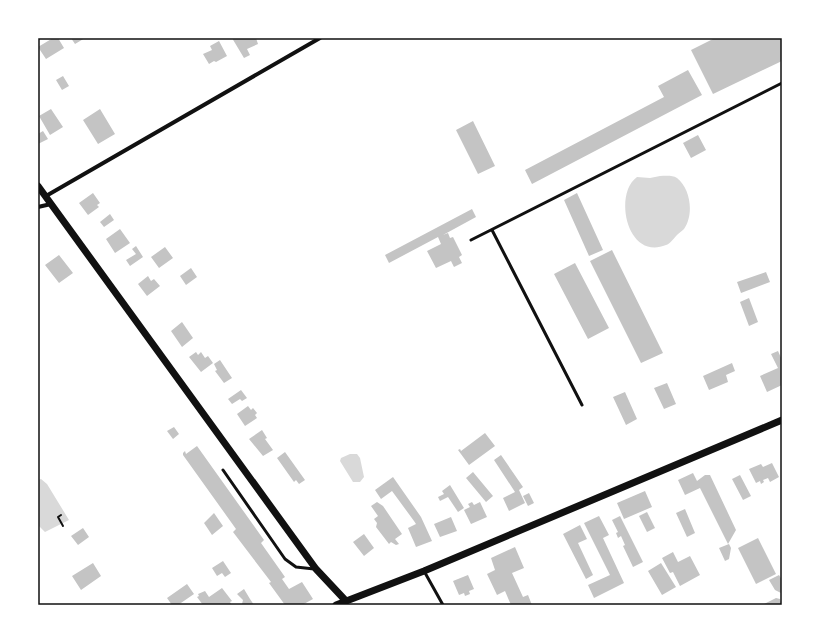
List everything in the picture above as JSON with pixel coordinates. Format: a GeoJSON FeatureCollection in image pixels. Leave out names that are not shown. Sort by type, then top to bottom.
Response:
{"type":"FeatureCollection","features":[{"type":"Feature","properties":{"kind":"street"},"geometry":{"type":"LineString","coordinates":[[46,196],[320,38]]}},
{"type":"Feature","properties":{"kind":"street"},"geometry":{"type":"LineString","coordinates":[[38,186],[316,569],[346,601]]}},
{"type":"Feature","properties":{"kind":"street"},"geometry":{"type":"LineString","coordinates":[[38,207],[51,204]]}},
{"type":"Feature","properties":{"kind":"street"},"geometry":{"type":"LineString","coordinates":[[336,605],[424,571],[782,420]]}},
{"type":"Feature","properties":{"kind":"lane"},"geometry":{"type":"LineString","coordinates":[[471,240],[782,83]]}},
{"type":"Feature","properties":{"kind":"lane"},"geometry":{"type":"LineString","coordinates":[[492,230],[582,405]]}},
{"type":"Feature","properties":{"kind":"lane"},"geometry":{"type":"LineString","coordinates":[[223,470],[285,559],[296,567],[316,569]]}},
{"type":"Feature","properties":{"kind":"lane"},"geometry":{"type":"LineString","coordinates":[[424,571],[443,605]]}},
{"type":"Feature","properties":{"kind":"path"},"geometry":{"type":"LineString","coordinates":[[55,519],[59,516],[64,526]]}},
{"type":"Feature","properties":{"kind":"shaded area"},"geometry":{"type":"Polygon","coordinates":[[[673,176],[682,183],[688,195],[690,210],[684,229],[667,244],[653,247],[642,244],[633,235],[625,210],[626,197],[630,185],[637,177],[650,178],[673,176]]]}},
{"type":"Feature","properties":{"kind":"shaded area"},"geometry":{"type":"Polygon","coordinates":[[[350,454],[357,454],[360,458],[364,477],[360,482],[353,482],[340,461],[341,458],[350,454]]]}},
{"type":"Feature","properties":{"kind":"shaded area"},"geometry":{"type":"Polygon","coordinates":[[[41,479],[47,484],[69,520],[45,532],[38,525],[38,480],[41,479]]]}},
{"type":"Feature","properties":{"kind":"building"},"geometry":{"type":"Polygon","coordinates":[[[53,38],[58,38],[64,48],[46,59],[38,47],[53,38]]]}},
{"type":"Feature","properties":{"kind":"building"},"geometry":{"type":"Polygon","coordinates":[[[71,38],[85,38],[75,44],[71,38]]]}},
{"type":"Feature","properties":{"kind":"building"},"geometry":{"type":"Polygon","coordinates":[[[232,38],[256,38],[258,44],[247,49],[250,55],[244,58],[232,38]]]}},
{"type":"Feature","properties":{"kind":"building"},"geometry":{"type":"Polygon","coordinates":[[[715,38],[781,38],[782,61],[713,94],[691,50],[715,38]]]}},
{"type":"Feature","properties":{"kind":"building"},"geometry":{"type":"Polygon","coordinates":[[[219,41],[227,56],[209,64],[203,54],[212,50],[210,46],[219,41]]]}},
{"type":"Feature","properties":{"kind":"building"},"geometry":{"type":"Polygon","coordinates":[[[688,70],[702,95],[532,184],[525,170],[664,97],[658,86],[688,70]]]}},
{"type":"Feature","properties":{"kind":"building"},"geometry":{"type":"Polygon","coordinates":[[[63,76],[69,86],[62,90],[56,80],[63,76]]]}},
{"type":"Feature","properties":{"kind":"building"},"geometry":{"type":"Polygon","coordinates":[[[51,109],[63,127],[50,135],[39,116],[51,109]]]}},
{"type":"Feature","properties":{"kind":"building"},"geometry":{"type":"Polygon","coordinates":[[[100,109],[115,134],[98,144],[83,120],[100,109]]]}},
{"type":"Feature","properties":{"kind":"building"},"geometry":{"type":"Polygon","coordinates":[[[473,121],[495,166],[478,174],[456,130],[473,121]]]}},
{"type":"Feature","properties":{"kind":"building"},"geometry":{"type":"Polygon","coordinates":[[[43,131],[48,139],[38,144],[38,134],[43,131]]]}},
{"type":"Feature","properties":{"kind":"building"},"geometry":{"type":"Polygon","coordinates":[[[698,135],[706,150],[691,158],[683,143],[698,135]]]}},
{"type":"Feature","properties":{"kind":"building"},"geometry":{"type":"Polygon","coordinates":[[[93,193],[100,203],[97,205],[99,207],[88,215],[79,203],[93,193]]]}},
{"type":"Feature","properties":{"kind":"building"},"geometry":{"type":"Polygon","coordinates":[[[577,193],[603,250],[589,256],[564,200],[577,193]]]}},
{"type":"Feature","properties":{"kind":"building"},"geometry":{"type":"Polygon","coordinates":[[[472,209],[476,217],[443,235],[448,233],[450,238],[453,237],[462,255],[459,257],[462,263],[454,267],[451,261],[436,268],[427,251],[441,244],[438,237],[389,263],[385,255],[472,209]]]}},
{"type":"Feature","properties":{"kind":"building"},"geometry":{"type":"Polygon","coordinates":[[[110,214],[114,220],[104,227],[100,222],[110,214]]]}},
{"type":"Feature","properties":{"kind":"building"},"geometry":{"type":"Polygon","coordinates":[[[120,229],[130,243],[115,253],[106,239],[120,229]]]}},
{"type":"Feature","properties":{"kind":"building"},"geometry":{"type":"Polygon","coordinates":[[[136,246],[143,257],[130,266],[126,260],[136,254],[132,249],[136,246]]]}},
{"type":"Feature","properties":{"kind":"building"},"geometry":{"type":"Polygon","coordinates":[[[165,247],[173,258],[159,268],[151,257],[165,247]]]}},
{"type":"Feature","properties":{"kind":"building"},"geometry":{"type":"Polygon","coordinates":[[[612,250],[663,353],[641,363],[590,261],[612,250]]]}},
{"type":"Feature","properties":{"kind":"building"},"geometry":{"type":"Polygon","coordinates":[[[59,255],[73,273],[59,283],[45,265],[59,255]]]}},
{"type":"Feature","properties":{"kind":"building"},"geometry":{"type":"Polygon","coordinates":[[[575,263],[609,328],[588,339],[554,274],[575,263]]]}},
{"type":"Feature","properties":{"kind":"building"},"geometry":{"type":"Polygon","coordinates":[[[191,268],[197,277],[186,285],[180,276],[191,268]]]}},
{"type":"Feature","properties":{"kind":"building"},"geometry":{"type":"Polygon","coordinates":[[[766,272],[770,282],[741,293],[737,282],[766,272]]]}},
{"type":"Feature","properties":{"kind":"building"},"geometry":{"type":"Polygon","coordinates":[[[148,276],[151,281],[154,279],[160,286],[147,296],[138,284],[148,276]]]}},
{"type":"Feature","properties":{"kind":"building"},"geometry":{"type":"Polygon","coordinates":[[[749,298],[758,322],[749,326],[740,302],[749,298]]]}},
{"type":"Feature","properties":{"kind":"building"},"geometry":{"type":"Polygon","coordinates":[[[182,322],[193,338],[182,347],[171,331],[182,322]]]}},
{"type":"Feature","properties":{"kind":"building"},"geometry":{"type":"Polygon","coordinates":[[[778,351],[782,360],[782,385],[767,392],[760,376],[778,368],[771,354],[778,351]]]}},
{"type":"Feature","properties":{"kind":"building"},"geometry":{"type":"Polygon","coordinates":[[[196,352],[198,355],[201,352],[205,358],[208,356],[213,363],[201,372],[189,357],[196,352]]]}},
{"type":"Feature","properties":{"kind":"building"},"geometry":{"type":"Polygon","coordinates":[[[220,360],[232,378],[224,383],[215,371],[217,370],[214,364],[220,360]]]}},
{"type":"Feature","properties":{"kind":"building"},"geometry":{"type":"Polygon","coordinates":[[[732,363],[735,371],[726,375],[728,382],[709,390],[703,376],[732,363]]]}},
{"type":"Feature","properties":{"kind":"building"},"geometry":{"type":"Polygon","coordinates":[[[667,383],[676,404],[664,409],[654,388],[667,383]]]}},
{"type":"Feature","properties":{"kind":"building"},"geometry":{"type":"Polygon","coordinates":[[[241,390],[247,398],[242,401],[240,399],[232,404],[228,399],[241,390]]]}},
{"type":"Feature","properties":{"kind":"building"},"geometry":{"type":"Polygon","coordinates":[[[625,392],[637,419],[626,425],[613,397],[625,392]]]}},
{"type":"Feature","properties":{"kind":"building"},"geometry":{"type":"Polygon","coordinates":[[[248,406],[251,410],[253,408],[257,413],[255,415],[257,418],[245,426],[237,414],[248,406]]]}},
{"type":"Feature","properties":{"kind":"building"},"geometry":{"type":"Polygon","coordinates":[[[174,427],[179,434],[173,439],[167,431],[174,427]]]}},
{"type":"Feature","properties":{"kind":"building"},"geometry":{"type":"Polygon","coordinates":[[[262,430],[267,438],[265,439],[273,450],[263,456],[249,439],[262,430]]]}},
{"type":"Feature","properties":{"kind":"building"},"geometry":{"type":"Polygon","coordinates":[[[485,433],[495,446],[469,465],[458,450],[460,449],[461,451],[485,433]]]}},
{"type":"Feature","properties":{"kind":"building"},"geometry":{"type":"Polygon","coordinates":[[[197,446],[264,540],[261,543],[285,577],[282,579],[289,589],[302,582],[313,599],[302,605],[285,605],[269,583],[271,582],[233,532],[236,529],[183,455],[185,451],[186,454],[197,446]]]}},
{"type":"Feature","properties":{"kind":"building"},"geometry":{"type":"Polygon","coordinates":[[[285,452],[305,480],[299,484],[296,480],[294,482],[277,458],[285,452]]]}},
{"type":"Feature","properties":{"kind":"building"},"geometry":{"type":"Polygon","coordinates":[[[501,455],[523,487],[519,490],[525,503],[509,511],[503,498],[515,492],[494,460],[501,455]]]}},
{"type":"Feature","properties":{"kind":"building"},"geometry":{"type":"Polygon","coordinates":[[[772,463],[779,477],[770,482],[768,478],[763,480],[764,482],[761,484],[760,481],[756,483],[749,469],[761,464],[763,467],[772,463]]]}},
{"type":"Feature","properties":{"kind":"building"},"geometry":{"type":"Polygon","coordinates":[[[473,472],[493,496],[486,502],[466,478],[473,472]]]}},
{"type":"Feature","properties":{"kind":"building"},"geometry":{"type":"Polygon","coordinates":[[[693,473],[697,481],[705,475],[710,475],[736,530],[728,544],[700,488],[685,495],[678,480],[693,473]]]}},
{"type":"Feature","properties":{"kind":"building"},"geometry":{"type":"Polygon","coordinates":[[[740,475],[751,496],[743,500],[732,479],[740,475]]]}},
{"type":"Feature","properties":{"kind":"building"},"geometry":{"type":"Polygon","coordinates":[[[393,477],[421,517],[432,541],[416,547],[408,528],[416,524],[414,521],[392,491],[381,499],[375,490],[393,477]]]}},
{"type":"Feature","properties":{"kind":"building"},"geometry":{"type":"Polygon","coordinates":[[[450,485],[464,508],[458,512],[448,497],[440,501],[438,497],[444,494],[442,491],[450,485]]]}},
{"type":"Feature","properties":{"kind":"building"},"geometry":{"type":"Polygon","coordinates":[[[645,491],[652,507],[624,519],[617,503],[645,491]]]}},
{"type":"Feature","properties":{"kind":"building"},"geometry":{"type":"Polygon","coordinates":[[[529,493],[534,503],[528,506],[523,496],[529,493]]]}},
{"type":"Feature","properties":{"kind":"building"},"geometry":{"type":"Polygon","coordinates":[[[377,502],[383,506],[402,534],[395,539],[399,544],[396,545],[391,542],[389,544],[376,527],[377,523],[374,519],[378,516],[371,506],[377,502]]]}},
{"type":"Feature","properties":{"kind":"building"},"geometry":{"type":"Polygon","coordinates":[[[472,502],[474,505],[480,502],[487,517],[471,524],[464,510],[470,507],[468,504],[472,502]]]}},
{"type":"Feature","properties":{"kind":"building"},"geometry":{"type":"Polygon","coordinates":[[[685,509],[695,533],[687,537],[676,513],[685,509]]]}},
{"type":"Feature","properties":{"kind":"building"},"geometry":{"type":"Polygon","coordinates":[[[647,512],[655,528],[647,532],[639,516],[647,512]]]}},
{"type":"Feature","properties":{"kind":"building"},"geometry":{"type":"Polygon","coordinates":[[[214,513],[223,526],[212,535],[204,523],[214,513]]]}},
{"type":"Feature","properties":{"kind":"building"},"geometry":{"type":"Polygon","coordinates":[[[599,516],[609,535],[603,538],[624,583],[594,598],[588,585],[610,575],[584,523],[599,516]]]}},
{"type":"Feature","properties":{"kind":"building"},"geometry":{"type":"Polygon","coordinates":[[[620,516],[643,562],[633,567],[623,546],[625,545],[621,536],[618,538],[616,533],[618,532],[612,520],[620,516]]]}},
{"type":"Feature","properties":{"kind":"building"},"geometry":{"type":"Polygon","coordinates":[[[451,517],[457,531],[440,537],[434,524],[451,517]]]}},
{"type":"Feature","properties":{"kind":"building"},"geometry":{"type":"Polygon","coordinates":[[[580,525],[587,539],[578,543],[593,575],[586,579],[563,534],[580,525]]]}},
{"type":"Feature","properties":{"kind":"building"},"geometry":{"type":"Polygon","coordinates":[[[83,528],[89,537],[78,545],[71,536],[83,528]]]}},
{"type":"Feature","properties":{"kind":"building"},"geometry":{"type":"Polygon","coordinates":[[[364,534],[374,548],[364,556],[353,542],[364,534]]]}},
{"type":"Feature","properties":{"kind":"building"},"geometry":{"type":"Polygon","coordinates":[[[758,538],[776,574],[756,584],[738,548],[758,538]]]}},
{"type":"Feature","properties":{"kind":"building"},"geometry":{"type":"Polygon","coordinates":[[[729,544],[731,548],[729,559],[725,561],[719,548],[729,544]]]}},
{"type":"Feature","properties":{"kind":"building"},"geometry":{"type":"Polygon","coordinates":[[[515,547],[524,568],[512,573],[523,597],[528,595],[532,605],[511,605],[505,591],[497,595],[487,574],[495,570],[491,558],[515,547]]]}},
{"type":"Feature","properties":{"kind":"building"},"geometry":{"type":"Polygon","coordinates":[[[673,552],[678,562],[690,556],[700,575],[680,586],[673,572],[670,573],[662,558],[673,552]]]}},
{"type":"Feature","properties":{"kind":"building"},"geometry":{"type":"Polygon","coordinates":[[[223,561],[231,573],[225,577],[222,573],[217,576],[212,568],[223,561]]]}},
{"type":"Feature","properties":{"kind":"building"},"geometry":{"type":"Polygon","coordinates":[[[93,563],[101,576],[81,590],[72,576],[93,563]]]}},
{"type":"Feature","properties":{"kind":"building"},"geometry":{"type":"Polygon","coordinates":[[[661,563],[676,587],[662,595],[648,571],[661,563]]]}},
{"type":"Feature","properties":{"kind":"building"},"geometry":{"type":"Polygon","coordinates":[[[468,575],[474,589],[469,591],[470,594],[465,596],[464,593],[459,595],[453,581],[468,575]]]}},
{"type":"Feature","properties":{"kind":"building"},"geometry":{"type":"Polygon","coordinates":[[[779,575],[782,580],[781,593],[775,590],[769,580],[779,575]]]}},
{"type":"Feature","properties":{"kind":"building"},"geometry":{"type":"Polygon","coordinates":[[[187,584],[194,594],[178,605],[172,605],[167,598],[187,584]]]}},
{"type":"Feature","properties":{"kind":"building"},"geometry":{"type":"Polygon","coordinates":[[[222,588],[232,601],[230,602],[232,605],[203,605],[197,597],[199,596],[198,594],[205,591],[209,597],[222,588]]]}},
{"type":"Feature","properties":{"kind":"building"},"geometry":{"type":"Polygon","coordinates":[[[244,589],[254,605],[242,604],[243,600],[237,594],[244,589]]]}},
{"type":"Feature","properties":{"kind":"building"},"geometry":{"type":"Polygon","coordinates":[[[776,598],[780,599],[782,605],[762,605],[776,598]]]}}]}
